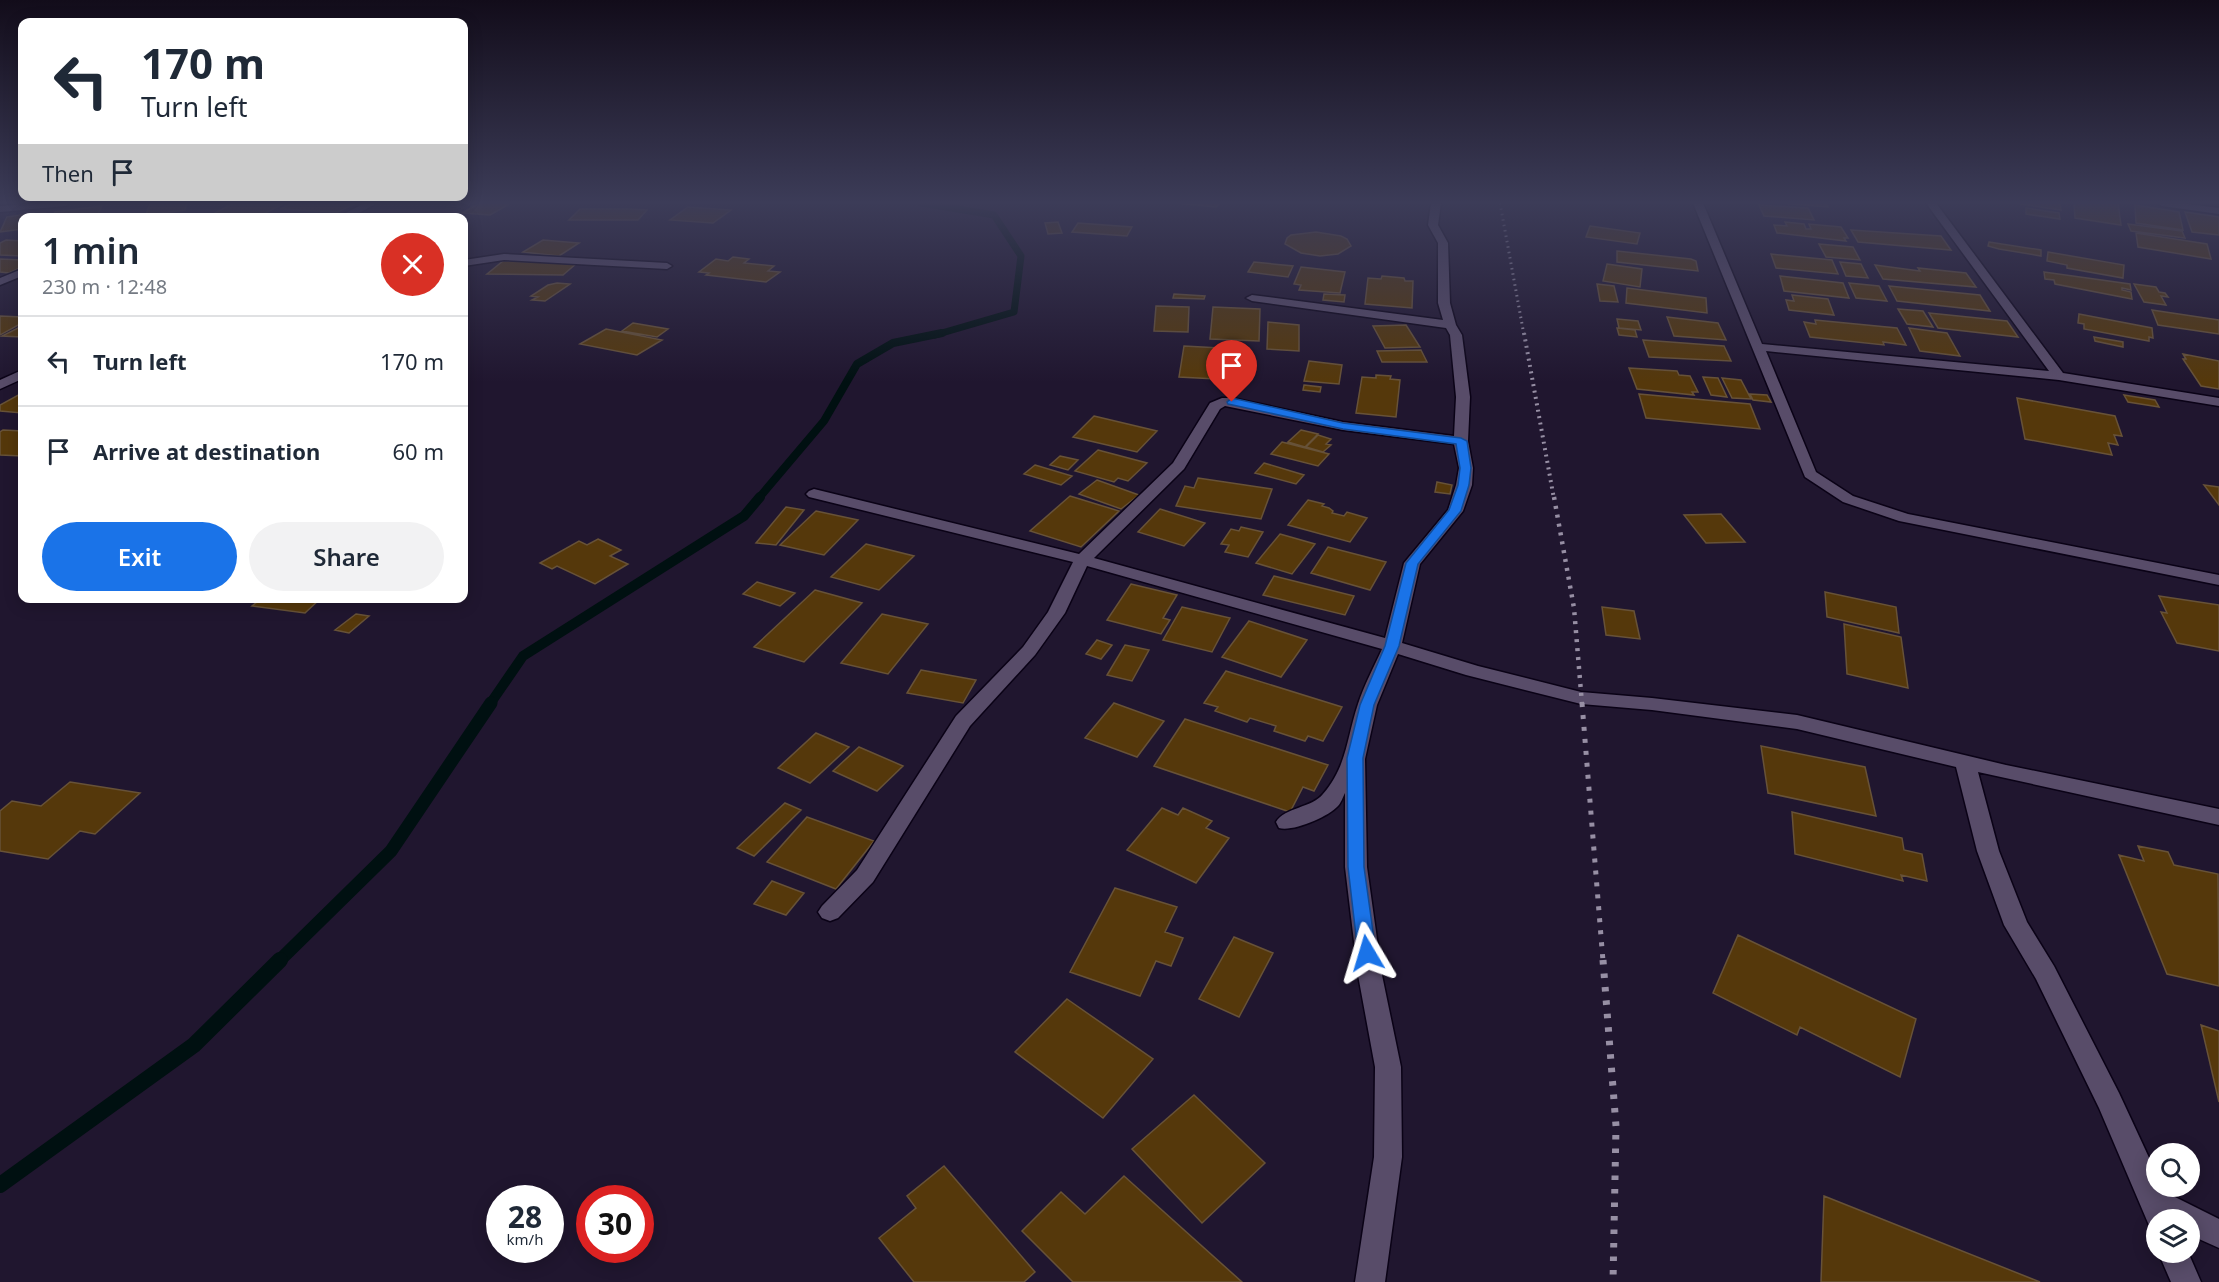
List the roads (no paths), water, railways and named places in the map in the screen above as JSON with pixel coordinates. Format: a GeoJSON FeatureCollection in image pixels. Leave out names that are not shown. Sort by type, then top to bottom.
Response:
{"type":"FeatureCollection","features":[{"type":"Feature","properties":{"kind":"street"},"geometry":{"type":"LineString","coordinates":[[610,263],[667,266]]}},
{"type":"Feature","properties":{"kind":"street"},"geometry":{"type":"LineString","coordinates":[[1370,1282],[1388,1157],[1388,1067],[1370,975],[1356,867],[1355,758],[1367,705],[1392,646],[1412,563],[1455,511],[1466,468],[1461,441],[1463,397],[1456,335],[1449,325],[1444,303],[1443,263]]}},
{"type":"Feature","properties":{"kind":"street"},"geometry":{"type":"LineString","coordinates":[[1723,263],[1810,474],[1848,499],[1905,518],[2219,580]]}},
{"type":"Feature","properties":{"kind":"street"},"geometry":{"type":"LineString","coordinates":[[1976,263],[2059,376]]}},
{"type":"Feature","properties":{"kind":"street"},"geometry":{"type":"LineString","coordinates":[[0,282],[18,274]]}},
{"type":"Feature","properties":{"kind":"street"},"geometry":{"type":"LineString","coordinates":[[1252,298],[1382,314],[1449,325]]}},
{"type":"Feature","properties":{"kind":"street"},"geometry":{"type":"LineString","coordinates":[[1758,347],[2059,376],[2219,402]]}},
{"type":"Feature","properties":{"kind":"street"},"geometry":{"type":"LineString","coordinates":[[0,375],[18,376]]}},
{"type":"Feature","properties":{"kind":"street"},"geometry":{"type":"LineString","coordinates":[[0,385],[18,376]]}},
{"type":"Feature","properties":{"kind":"street"},"geometry":{"type":"LineString","coordinates":[[830,912],[865,876],[963,720],[1029,651],[1056,613],[1082,560],[1179,466],[1215,406],[1222,402],[1244,404],[1343,426],[1461,441]]}},
{"type":"Feature","properties":{"kind":"street"},"geometry":{"type":"LineString","coordinates":[[814,494],[1082,560],[1392,646],[1473,671],[1581,698],[1652,704],[1797,722],[1965,762],[2219,817]]}},
{"type":"Feature","properties":{"kind":"street"},"geometry":{"type":"LineString","coordinates":[[1287,822],[1310,813],[1330,801],[1355,758]]}},
{"type":"Feature","properties":{"kind":"street"},"geometry":{"type":"LineString","coordinates":[[1965,762],[1988,851],[2016,926],[2045,973],[2110,1102],[2157,1209]]}},
{"type":"Feature","properties":{"kind":"street"},"geometry":{"type":"LineString","coordinates":[[2200,1227],[2219,1234]]}},
{"type":"Feature","properties":{"kind":"street"},"geometry":{"type":"LineString","coordinates":[[2178,1263],[2186,1282]]}},
{"type":"Feature","properties":{"kind":"waterway"},"geometry":{"type":"LineString","coordinates":[[942,333],[1014,312],[1020,263]]}},
{"type":"Feature","properties":{"kind":"waterway"},"geometry":{"type":"LineString","coordinates":[[758,499],[824,421],[857,364],[893,343],[942,333]]}},
{"type":"Feature","properties":{"kind":"waterway"},"geometry":{"type":"LineString","coordinates":[[935,335],[942,333]]}},
{"type":"Feature","properties":{"kind":"waterway"},"geometry":{"type":"LineString","coordinates":[[490,704],[523,656],[744,516],[760,497]]}},
{"type":"Feature","properties":{"kind":"waterway"},"geometry":{"type":"LineString","coordinates":[[279,961],[391,851],[491,703]]}},
{"type":"Feature","properties":{"kind":"waterway"},"geometry":{"type":"LineString","coordinates":[[0,1185],[194,1045],[280,960]]}},
{"type":"Feature","properties":{"kind":"railway"},"geometry":{"type":"LineString","coordinates":[[1511,263],[1524,335]]}},
{"type":"Feature","properties":{"kind":"railway"},"geometry":{"type":"LineString","coordinates":[[1524,333],[1554,499]]}},
{"type":"Feature","properties":{"kind":"railway"},"geometry":{"type":"LineString","coordinates":[[1554,497],[1574,608],[1582,704]]}},
{"type":"Feature","properties":{"kind":"railway"},"geometry":{"type":"LineString","coordinates":[[1582,703],[1603,961]]}},
{"type":"Feature","properties":{"kind":"railway"},"geometry":{"type":"LineString","coordinates":[[1603,960],[1616,1126],[1613,1282]]}}]}
